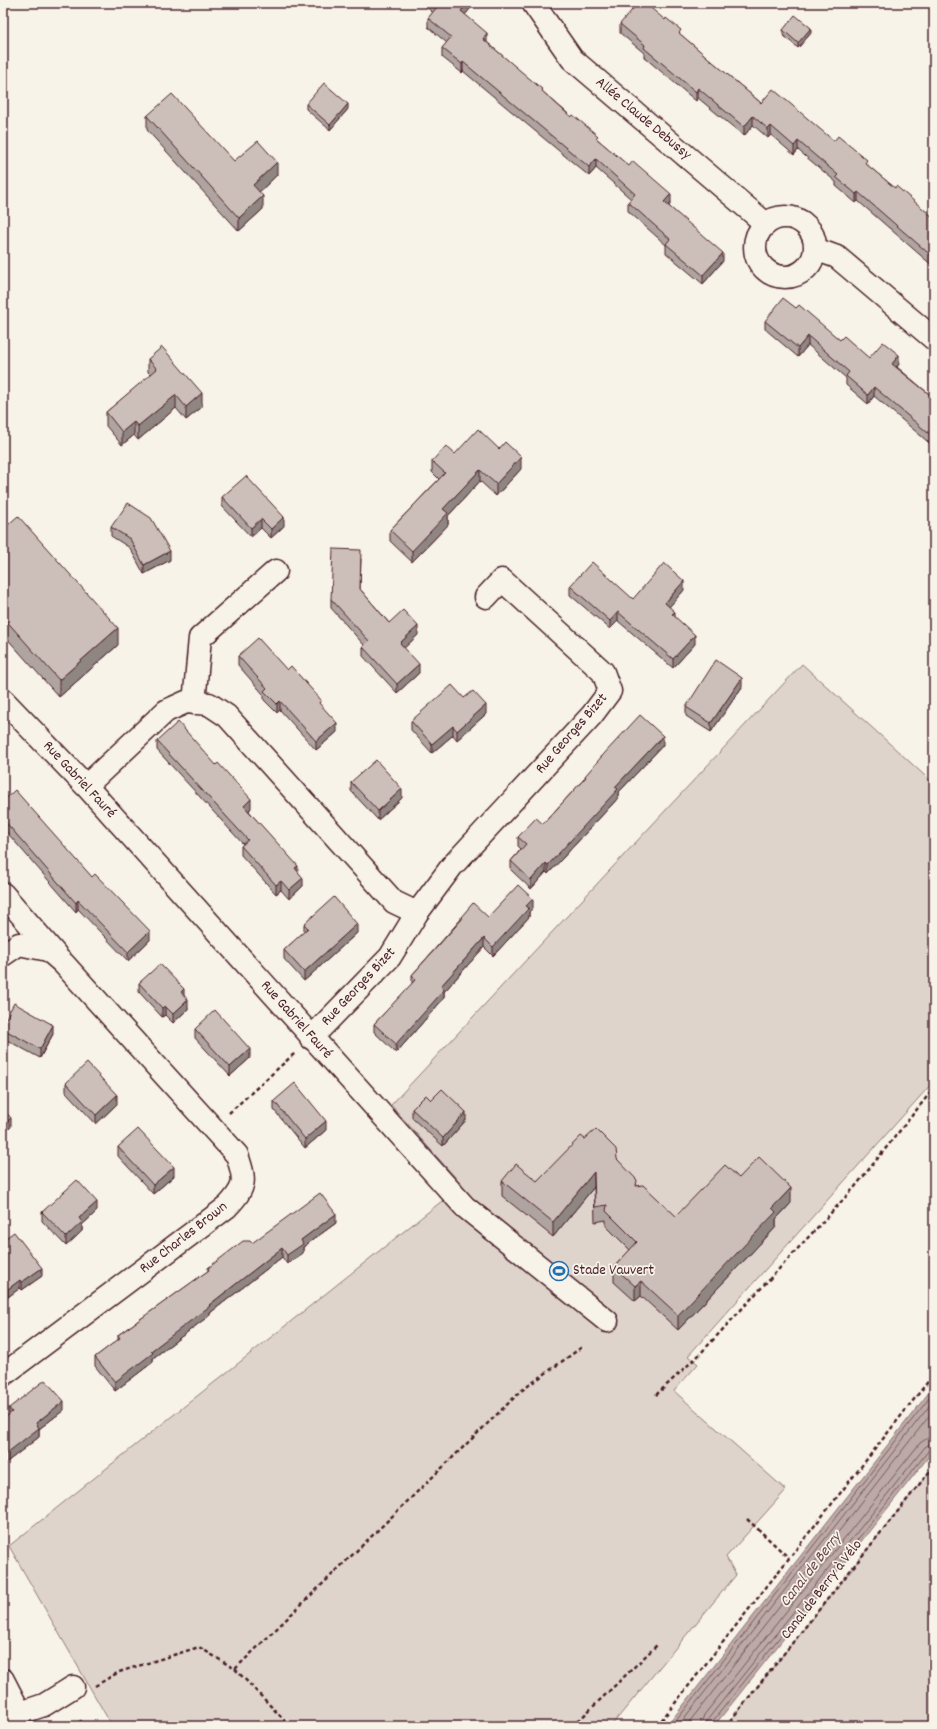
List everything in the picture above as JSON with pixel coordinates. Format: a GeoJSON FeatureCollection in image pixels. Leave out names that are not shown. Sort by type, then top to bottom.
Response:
{"type":"FeatureCollection","features":[{"type":"Feature","properties":{"kind":"street","name":"Allée Claude Debussy"},"geometry":{"type":"LineString","coordinates":[[533,3],[572,59],[766,224]]}},
{"type":"Feature","properties":{"kind":"street"},"geometry":{"type":"LineString","coordinates":[[783,217],[796,218],[811,231],[816,244],[814,258],[805,270],[790,276],[778,277],[766,271],[757,259],[755,248],[757,237],[766,224],[783,217]]}},
{"type":"Feature","properties":{"kind":"street"},"geometry":{"type":"LineString","coordinates":[[815,249],[837,257],[934,339]]}},
{"type":"Feature","properties":{"kind":"street"},"geometry":{"type":"LineString","coordinates":[[194,703],[200,638],[276,571]]}},
{"type":"Feature","properties":{"kind":"street","name":"Rue Georges Bizet"},"geometry":{"type":"LineString","coordinates":[[311,1038],[390,957],[417,913],[452,866],[592,715],[610,691],[603,672],[502,580],[486,597]]}},
{"type":"Feature","properties":{"kind":"street","name":"Rue Gabriel Fauré"},"geometry":{"type":"LineString","coordinates":[[3,700],[86,786],[311,1038],[465,1207],[607,1321]]}},
{"type":"Feature","properties":{"kind":"street"},"geometry":{"type":"LineString","coordinates":[[86,786],[166,711],[186,702],[209,704],[227,716],[394,902],[417,913]]}},
{"type":"Feature","properties":{"kind":"street","name":"Rue Charles Brown"},"geometry":{"type":"LineString","coordinates":[[3,894],[63,963],[214,1128],[237,1155],[244,1175],[239,1194],[227,1207],[3,1375]]}},
{"type":"Feature","properties":{"kind":"street","name":"Rue Charles Brown"},"geometry":{"type":"LineString","coordinates":[[3,955],[19,944],[48,950],[63,963]]}},
{"type":"Feature","properties":{"kind":"street"},"geometry":{"type":"LineString","coordinates":[[3,1680],[15,1720],[44,1705],[73,1687]]}},
{"type":"Feature","properties":{"kind":"path"},"geometry":{"type":"LineString","coordinates":[[214,1128],[311,1038]]}},
{"type":"Feature","properties":{"kind":"path"},"geometry":{"type":"LineString","coordinates":[[656,1395],[700,1354],[854,1188],[934,1088]]}},
{"type":"Feature","properties":{"kind":"path"},"geometry":{"type":"LineString","coordinates":[[235,1669],[521,1391],[582,1347]]}},
{"type":"Feature","properties":{"kind":"path"},"geometry":{"type":"LineString","coordinates":[[657,1726],[934,1374]]}},
{"type":"Feature","properties":{"kind":"path","name":"Canal de Berry à Vélo"},"geometry":{"type":"LineString","coordinates":[[726,1726],[934,1466]]}},
{"type":"Feature","properties":{"kind":"path"},"geometry":{"type":"LineString","coordinates":[[747,1519],[789,1558]]}},
{"type":"Feature","properties":{"kind":"path"},"geometry":{"type":"LineString","coordinates":[[573,1726],[657,1645]]}},
{"type":"Feature","properties":{"kind":"path"},"geometry":{"type":"LineString","coordinates":[[73,1687],[94,1686],[119,1672],[199,1647],[235,1669],[290,1726]]}},
{"type":"Feature","properties":{"kind":"shaded area","name":"Stade Vauvert"},"geometry":{"type":"Polygon","coordinates":[[[802,664],[934,784],[934,1081],[688,1356],[698,1364],[674,1391],[786,1490],[726,1557],[736,1575],[611,1726],[112,1726],[9,1546],[462,1185],[391,1105],[802,664]]]}},
{"type":"Feature","properties":{"kind":"shaded area"},"geometry":{"type":"Polygon","coordinates":[[[934,1466],[934,1726],[726,1726],[934,1466]]]}},
{"type":"Feature","properties":{"kind":"water","name":"Canal de Berry"},"geometry":{"type":"Polygon","coordinates":[[[934,1386],[934,1450],[714,1726],[667,1726],[934,1386]]]}},
{"type":"Feature","properties":{"kind":"building"},"geometry":{"type":"Polygon","coordinates":[[[432,3],[467,3],[461,11],[487,33],[483,39],[543,90],[542,91],[571,117],[573,115],[598,136],[596,138],[629,166],[633,161],[671,194],[664,202],[723,253],[703,275],[666,244],[670,239],[628,202],[635,194],[596,159],[589,167],[463,62],[462,64],[442,48],[451,37],[428,18],[437,7],[432,3]]]}},
{"type":"Feature","properties":{"kind":"building"},"geometry":{"type":"Polygon","coordinates":[[[638,3],[645,3],[665,20],[666,18],[681,30],[679,33],[761,103],[773,89],[834,141],[838,136],[867,160],[865,163],[895,188],[896,186],[934,218],[934,258],[858,192],[856,194],[836,177],[838,175],[798,141],[794,146],[771,126],[768,129],[753,116],[744,127],[698,88],[696,92],[644,48],[645,45],[620,24],[638,3]]]}},
{"type":"Feature","properties":{"kind":"building"},"geometry":{"type":"Polygon","coordinates":[[[795,15],[811,28],[798,43],[783,30],[795,15]]]}},
{"type":"Feature","properties":{"kind":"building"},"geometry":{"type":"Polygon","coordinates":[[[324,83],[348,104],[330,125],[306,104],[324,83]]]}},
{"type":"Feature","properties":{"kind":"building"},"geometry":{"type":"Polygon","coordinates":[[[172,94],[234,161],[258,141],[277,162],[253,185],[263,196],[239,218],[147,116],[172,94]]]}},
{"type":"Feature","properties":{"kind":"building"},"geometry":{"type":"Polygon","coordinates":[[[783,298],[796,308],[799,305],[840,340],[844,336],[869,358],[883,342],[899,355],[892,364],[934,398],[934,438],[874,387],[868,395],[846,376],[849,372],[808,336],[798,348],[765,321],[783,298]]]}},
{"type":"Feature","properties":{"kind":"building"},"geometry":{"type":"Polygon","coordinates":[[[162,347],[202,393],[186,407],[176,395],[138,426],[134,422],[122,432],[106,412],[157,369],[148,359],[162,347]]]}},
{"type":"Feature","properties":{"kind":"building"},"geometry":{"type":"Polygon","coordinates":[[[478,429],[499,449],[505,442],[521,457],[496,484],[480,470],[443,509],[448,513],[412,551],[390,530],[445,473],[432,461],[446,446],[455,454],[478,429]]]}},
{"type":"Feature","properties":{"kind":"building"},"geometry":{"type":"Polygon","coordinates":[[[246,476],[284,517],[271,529],[261,519],[251,528],[222,497],[246,476]]]}},
{"type":"Feature","properties":{"kind":"building"},"geometry":{"type":"Polygon","coordinates":[[[128,503],[151,518],[170,551],[144,565],[130,539],[111,527],[128,503]]]}},
{"type":"Feature","properties":{"kind":"building"},"geometry":{"type":"Polygon","coordinates":[[[18,516],[118,628],[59,680],[3,617],[3,529],[18,516]]]}},
{"type":"Feature","properties":{"kind":"building"},"geometry":{"type":"Polygon","coordinates":[[[333,549],[361,550],[360,589],[389,623],[403,610],[418,626],[400,643],[419,664],[397,684],[363,647],[369,641],[331,599],[333,549]]]}},
{"type":"Feature","properties":{"kind":"building"},"geometry":{"type":"Polygon","coordinates":[[[592,562],[633,599],[664,563],[684,581],[665,603],[675,612],[672,614],[695,635],[673,659],[618,612],[610,621],[570,586],[592,562]]]}},
{"type":"Feature","properties":{"kind":"building"},"geometry":{"type":"Polygon","coordinates":[[[258,638],[287,670],[291,666],[321,700],[319,703],[337,723],[316,741],[280,701],[277,704],[264,691],[267,688],[238,656],[258,638]]]}},
{"type":"Feature","properties":{"kind":"building"},"geometry":{"type":"Polygon","coordinates":[[[716,660],[742,678],[711,723],[686,707],[716,660]]]}},
{"type":"Feature","properties":{"kind":"building"},"geometry":{"type":"Polygon","coordinates":[[[452,685],[464,698],[473,691],[486,705],[457,731],[453,726],[432,744],[411,721],[452,685]]]}},
{"type":"Feature","properties":{"kind":"building"},"geometry":{"type":"Polygon","coordinates":[[[640,715],[663,736],[615,787],[618,789],[548,865],[546,863],[531,880],[511,861],[526,844],[518,837],[536,818],[543,824],[640,715]]]}},
{"type":"Feature","properties":{"kind":"building"},"geometry":{"type":"Polygon","coordinates":[[[178,722],[216,765],[218,763],[251,799],[244,806],[298,866],[295,868],[303,878],[289,890],[281,881],[276,885],[241,846],[248,840],[157,741],[178,722]]]}},
{"type":"Feature","properties":{"kind":"building"},"geometry":{"type":"Polygon","coordinates":[[[376,760],[402,789],[378,811],[351,782],[376,760]]]}},
{"type":"Feature","properties":{"kind":"building"},"geometry":{"type":"Polygon","coordinates":[[[15,790],[92,877],[95,874],[150,931],[128,952],[78,900],[76,903],[3,819],[3,801],[15,790]]]}},
{"type":"Feature","properties":{"kind":"building"},"geometry":{"type":"Polygon","coordinates":[[[518,885],[533,899],[526,906],[529,908],[493,947],[484,938],[441,986],[444,990],[396,1044],[374,1024],[416,979],[412,975],[463,918],[461,917],[473,903],[488,917],[518,885]]]}},
{"type":"Feature","properties":{"kind":"building"},"geometry":{"type":"Polygon","coordinates":[[[334,897],[357,924],[304,972],[284,950],[308,928],[304,924],[334,897]]]}},
{"type":"Feature","properties":{"kind":"building"},"geometry":{"type":"Polygon","coordinates":[[[160,964],[184,989],[181,992],[188,1000],[173,1014],[165,1006],[162,1008],[139,983],[160,964]]]}},
{"type":"Feature","properties":{"kind":"building"},"geometry":{"type":"Polygon","coordinates":[[[14,1003],[53,1025],[40,1049],[3,1029],[3,1024],[14,1003]]]}},
{"type":"Feature","properties":{"kind":"building"},"geometry":{"type":"Polygon","coordinates":[[[215,1010],[250,1049],[230,1067],[195,1029],[215,1010]]]}},
{"type":"Feature","properties":{"kind":"building"},"geometry":{"type":"Polygon","coordinates":[[[87,1063],[117,1095],[96,1115],[66,1083],[87,1063]]]}},
{"type":"Feature","properties":{"kind":"building"},"geometry":{"type":"Polygon","coordinates":[[[295,1083],[326,1121],[305,1139],[274,1101],[295,1083]]]}},
{"type":"Feature","properties":{"kind":"building"},"geometry":{"type":"Polygon","coordinates":[[[442,1089],[466,1112],[443,1138],[412,1109],[426,1095],[431,1100],[442,1089]]]}},
{"type":"Feature","properties":{"kind":"building"},"geometry":{"type":"Polygon","coordinates":[[[3,1109],[11,1118],[3,1125],[3,1109]]]}},
{"type":"Feature","properties":{"kind":"building"},"geometry":{"type":"Polygon","coordinates":[[[138,1129],[174,1167],[153,1185],[118,1147],[138,1129]]]}},
{"type":"Feature","properties":{"kind":"building"},"geometry":{"type":"Polygon","coordinates":[[[596,1129],[616,1149],[617,1159],[637,1180],[636,1186],[643,1185],[676,1216],[725,1165],[739,1178],[759,1157],[791,1188],[772,1208],[776,1212],[678,1315],[641,1281],[635,1286],[614,1267],[637,1242],[606,1211],[607,1205],[595,1207],[594,1172],[553,1222],[502,1181],[516,1164],[537,1181],[581,1136],[585,1139],[596,1129]]]}},
{"type":"Feature","properties":{"kind":"building"},"geometry":{"type":"Polygon","coordinates":[[[77,1180],[97,1202],[79,1218],[82,1222],[66,1237],[42,1212],[77,1180]]]}},
{"type":"Feature","properties":{"kind":"building"},"geometry":{"type":"Polygon","coordinates":[[[320,1193],[336,1214],[301,1240],[303,1244],[287,1255],[282,1248],[151,1351],[153,1353],[115,1382],[95,1357],[120,1338],[118,1335],[209,1270],[208,1268],[243,1241],[250,1241],[252,1243],[320,1193]]]}},
{"type":"Feature","properties":{"kind":"building"},"geometry":{"type":"Polygon","coordinates":[[[14,1232],[42,1268],[22,1282],[20,1280],[8,1289],[3,1283],[3,1257],[7,1254],[3,1248],[3,1240],[14,1232]]]}},
{"type":"Feature","properties":{"kind":"building"},"geometry":{"type":"Polygon","coordinates":[[[45,1380],[64,1401],[36,1423],[39,1428],[3,1456],[3,1419],[12,1412],[9,1408],[45,1380]]]}},
{"type":"Feature","properties":{"kind":"building"},"geometry":{"type":"Polygon","coordinates":[[[81,1720],[85,1726],[71,1726],[81,1720]]]}},
{"type":"Feature","properties":{"kind":"place","name":"Stade Vauvert"},"geometry":{"type":"Point","coordinates":[559,1271]}}]}
